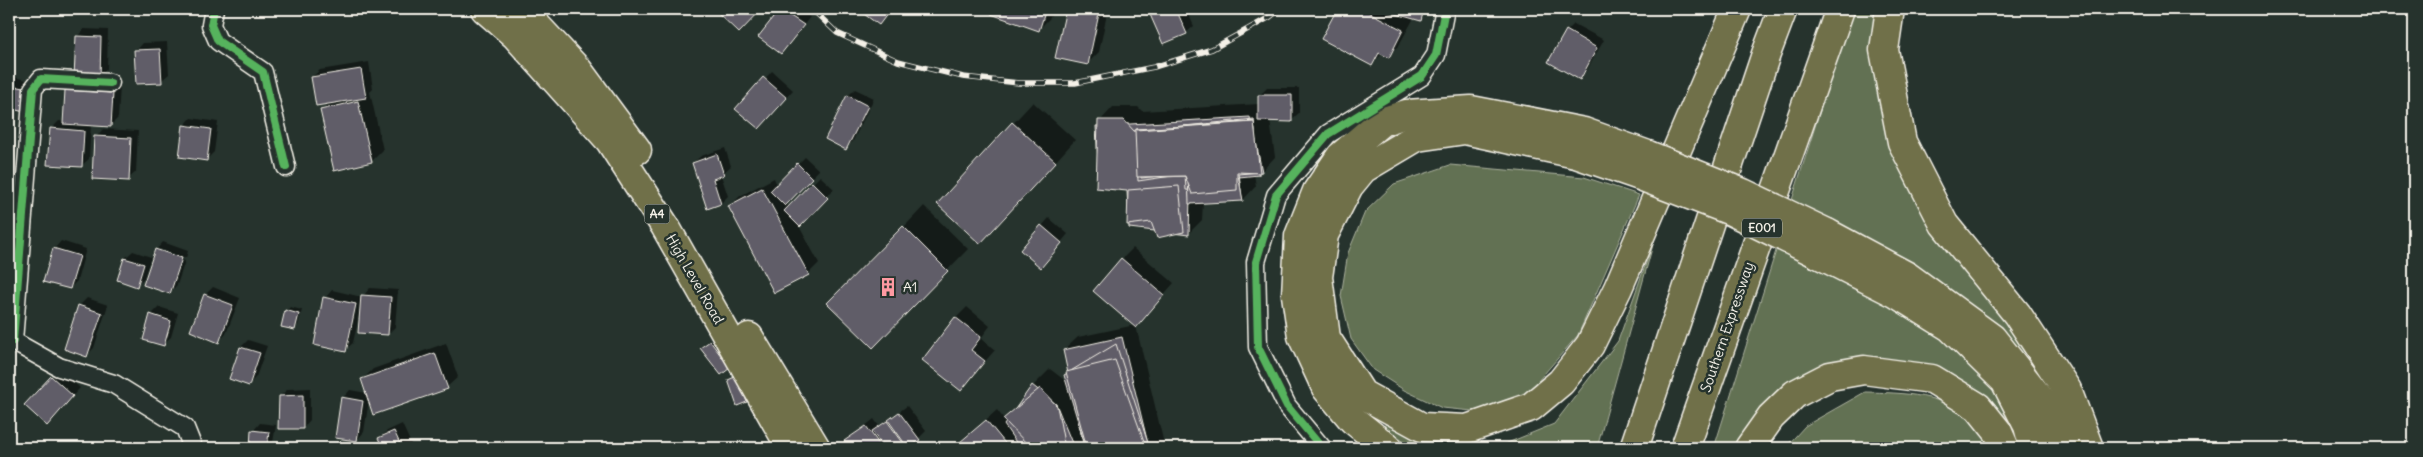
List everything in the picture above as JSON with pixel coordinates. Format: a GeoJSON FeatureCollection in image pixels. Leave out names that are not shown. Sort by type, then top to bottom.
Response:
{"type":"FeatureCollection","features":[{"type":"Feature","properties":{"kind":"highway","name":"High Level Road"},"geometry":{"type":"LineString","coordinates":[[485,9],[514,35],[610,141],[665,226],[792,448]]}},
{"type":"Feature","properties":{"kind":"highway","name":"High Level Road"},"geometry":{"type":"LineString","coordinates":[[521,9],[578,70],[631,140],[816,448]]}},
{"type":"Feature","properties":{"kind":"highway"},"geometry":{"type":"LineString","coordinates":[[1644,166],[1576,154],[1465,130],[1417,137],[1363,169],[1349,186],[1324,235],[1318,277],[1326,338],[1362,394],[1422,427],[1467,429],[1531,407],[1561,382],[1590,345],[1618,288],[1737,9]]}},
{"type":"Feature","properties":{"kind":"highway"},"geometry":{"type":"LineString","coordinates":[[1634,448],[1766,54],[1783,9]]}},
{"type":"Feature","properties":{"kind":"highway","name":"Southern Expressway"},"geometry":{"type":"LineString","coordinates":[[1685,448],[1840,9]]}},
{"type":"Feature","properties":{"kind":"highway"},"geometry":{"type":"LineString","coordinates":[[1890,9],[1884,50],[1902,142],[1944,224],[2017,314],[2067,390],[2089,448]]}},
{"type":"Feature","properties":{"kind":"highway"},"geometry":{"type":"LineString","coordinates":[[1388,448],[1353,420],[1326,388],[1302,336],[1296,294],[1299,236],[1317,191],[1340,157],[1381,122],[1406,114],[1471,110],[1584,132],[1644,166],[1731,211],[1823,243],[1907,276],[1992,338],[2051,412],[2060,448]]}},
{"type":"Feature","properties":{"kind":"highway"},"geometry":{"type":"LineString","coordinates":[[1823,243],[1897,294],[1950,327],[2005,381],[2028,426],[2034,448]]}},
{"type":"Feature","properties":{"kind":"highway"},"geometry":{"type":"LineString","coordinates":[[1749,448],[1771,417],[1796,394],[1830,376],[1864,370],[1932,379],[1978,407],[1998,432],[2004,448]]}},
{"type":"Feature","properties":{"kind":"street"},"geometry":{"type":"LineString","coordinates":[[214,9],[211,25],[218,41],[263,72],[286,167]]}},
{"type":"Feature","properties":{"kind":"street"},"geometry":{"type":"LineString","coordinates":[[1322,448],[1287,406],[1258,347],[1256,262],[1276,196],[1328,134],[1422,76],[1436,55],[1445,9]]}},
{"type":"Feature","properties":{"kind":"street"},"geometry":{"type":"LineString","coordinates":[[110,83],[41,79],[33,89],[11,340],[60,367],[114,384],[185,428],[193,448]]}},
{"type":"Feature","properties":{"kind":"green space"},"geometry":{"type":"Polygon","coordinates":[[[1852,9],[1880,9],[1899,161],[2036,355],[2076,435],[2035,448],[2019,448],[1991,407],[1835,369],[1740,448],[1714,448],[1852,9]]]}},
{"type":"Feature","properties":{"kind":"green space"},"geometry":{"type":"Polygon","coordinates":[[[1450,165],[1584,177],[1639,195],[1578,335],[1524,397],[1483,412],[1442,408],[1404,390],[1373,370],[1351,339],[1341,296],[1348,253],[1365,212],[1394,184],[1450,165]]]}},
{"type":"Feature","properties":{"kind":"green space"},"geometry":{"type":"Polygon","coordinates":[[[1654,241],[1597,448],[1414,448],[1383,426],[1390,422],[1439,446],[1505,444],[1554,424],[1618,341],[1654,241]]]}},
{"type":"Feature","properties":{"kind":"green space"},"geometry":{"type":"Polygon","coordinates":[[[1865,392],[1923,396],[1950,405],[1974,422],[1990,448],[1785,448],[1805,426],[1865,392]]]}},
{"type":"Feature","properties":{"kind":"building"},"geometry":{"type":"Polygon","coordinates":[[[85,9],[136,9],[136,13],[85,14],[85,9]]]}},
{"type":"Feature","properties":{"kind":"building"},"geometry":{"type":"Polygon","coordinates":[[[714,9],[762,9],[739,33],[714,9]]]}},
{"type":"Feature","properties":{"kind":"building"},"geometry":{"type":"Polygon","coordinates":[[[780,9],[804,25],[781,54],[758,37],[780,9]]]}},
{"type":"Feature","properties":{"kind":"building"},"geometry":{"type":"Polygon","coordinates":[[[857,9],[891,9],[879,25],[857,9]]]}},
{"type":"Feature","properties":{"kind":"building"},"geometry":{"type":"Polygon","coordinates":[[[993,9],[1046,9],[1039,31],[991,14],[993,9]]]}},
{"type":"Feature","properties":{"kind":"building"},"geometry":{"type":"Polygon","coordinates":[[[1066,9],[1100,9],[1088,65],[1055,58],[1066,9]]]}},
{"type":"Feature","properties":{"kind":"building"},"geometry":{"type":"Polygon","coordinates":[[[1176,9],[1187,34],[1163,44],[1148,10],[1176,9]]]}},
{"type":"Feature","properties":{"kind":"building"},"geometry":{"type":"Polygon","coordinates":[[[1337,9],[1363,9],[1403,30],[1389,58],[1379,53],[1372,66],[1321,39],[1337,9]]]}},
{"type":"Feature","properties":{"kind":"building"},"geometry":{"type":"Polygon","coordinates":[[[1390,9],[1424,9],[1421,21],[1389,12],[1390,9]]]}},
{"type":"Feature","properties":{"kind":"building"},"geometry":{"type":"Polygon","coordinates":[[[1566,30],[1597,48],[1580,80],[1548,62],[1566,30]]]}},
{"type":"Feature","properties":{"kind":"building"},"geometry":{"type":"Polygon","coordinates":[[[76,36],[101,37],[100,78],[74,77],[76,36]]]}},
{"type":"Feature","properties":{"kind":"building"},"geometry":{"type":"Polygon","coordinates":[[[160,49],[162,83],[136,84],[134,50],[160,49]]]}},
{"type":"Feature","properties":{"kind":"building"},"geometry":{"type":"Polygon","coordinates":[[[361,69],[366,98],[316,106],[311,77],[361,69]]]}},
{"type":"Feature","properties":{"kind":"building"},"geometry":{"type":"Polygon","coordinates":[[[763,77],[787,98],[759,129],[735,109],[763,77]]]}},
{"type":"Feature","properties":{"kind":"building"},"geometry":{"type":"Polygon","coordinates":[[[9,85],[29,89],[24,112],[9,108],[9,85]]]}},
{"type":"Feature","properties":{"kind":"building"},"geometry":{"type":"Polygon","coordinates":[[[65,90],[113,93],[111,127],[63,124],[65,90]]]}},
{"type":"Feature","properties":{"kind":"building"},"geometry":{"type":"Polygon","coordinates":[[[847,95],[868,106],[846,150],[825,139],[847,95]]]}},
{"type":"Feature","properties":{"kind":"building"},"geometry":{"type":"Polygon","coordinates":[[[1258,95],[1292,95],[1292,122],[1258,121],[1258,95]]]}},
{"type":"Feature","properties":{"kind":"building"},"geometry":{"type":"Polygon","coordinates":[[[358,101],[372,162],[334,171],[320,110],[358,101]]]}},
{"type":"Feature","properties":{"kind":"building"},"geometry":{"type":"Polygon","coordinates":[[[1250,117],[1258,168],[1237,170],[1236,189],[1189,198],[1179,172],[1099,182],[1096,126],[1250,117]]]}},
{"type":"Feature","properties":{"kind":"building"},"geometry":{"type":"Polygon","coordinates":[[[1254,119],[1258,170],[1239,173],[1241,192],[1190,196],[1189,235],[1129,228],[1127,191],[1096,188],[1098,120],[1124,120],[1134,131],[1254,119]]]}},
{"type":"Feature","properties":{"kind":"building"},"geometry":{"type":"Polygon","coordinates":[[[1253,121],[1259,175],[1239,177],[1242,198],[1190,203],[1187,176],[1138,178],[1137,131],[1253,121]]]}},
{"type":"Feature","properties":{"kind":"building"},"geometry":{"type":"Polygon","coordinates":[[[1012,122],[1056,162],[980,244],[937,204],[1012,122]]]}},
{"type":"Feature","properties":{"kind":"building"},"geometry":{"type":"Polygon","coordinates":[[[1249,122],[1257,172],[1237,173],[1237,194],[1186,190],[1185,174],[1138,181],[1136,129],[1249,122]]]}},
{"type":"Feature","properties":{"kind":"building"},"geometry":{"type":"Polygon","coordinates":[[[1252,122],[1262,172],[1238,174],[1243,201],[1189,204],[1188,173],[1141,178],[1137,129],[1252,122]]]}},
{"type":"Feature","properties":{"kind":"building"},"geometry":{"type":"Polygon","coordinates":[[[1254,122],[1260,173],[1237,172],[1237,190],[1192,194],[1185,176],[1137,177],[1135,130],[1254,122]]]}},
{"type":"Feature","properties":{"kind":"building"},"geometry":{"type":"Polygon","coordinates":[[[183,125],[211,129],[207,161],[179,157],[183,125]]]}},
{"type":"Feature","properties":{"kind":"building"},"geometry":{"type":"Polygon","coordinates":[[[50,128],[84,131],[82,167],[47,165],[50,128]]]}},
{"type":"Feature","properties":{"kind":"building"},"geometry":{"type":"Polygon","coordinates":[[[94,136],[131,138],[129,181],[92,179],[94,136]]]}},
{"type":"Feature","properties":{"kind":"building"},"geometry":{"type":"Polygon","coordinates":[[[717,154],[724,175],[713,179],[721,204],[707,209],[692,163],[717,154]]]}},
{"type":"Feature","properties":{"kind":"building"},"geometry":{"type":"Polygon","coordinates":[[[797,163],[812,178],[785,206],[770,191],[797,163]]]}},
{"type":"Feature","properties":{"kind":"building"},"geometry":{"type":"Polygon","coordinates":[[[812,182],[828,198],[800,227],[784,211],[812,182]]]}},
{"type":"Feature","properties":{"kind":"building"},"geometry":{"type":"Polygon","coordinates":[[[1179,186],[1184,232],[1157,238],[1151,222],[1127,225],[1128,190],[1179,186]]]}},
{"type":"Feature","properties":{"kind":"building"},"geometry":{"type":"Polygon","coordinates":[[[762,188],[809,275],[774,293],[728,206],[762,188]]]}},
{"type":"Feature","properties":{"kind":"building"},"geometry":{"type":"Polygon","coordinates":[[[1041,225],[1062,243],[1041,268],[1020,250],[1041,225]]]}},
{"type":"Feature","properties":{"kind":"building","name":"A1"},"geometry":{"type":"Polygon","coordinates":[[[903,226],[948,271],[873,348],[827,303],[903,226]]]}},
{"type":"Feature","properties":{"kind":"building"},"geometry":{"type":"Polygon","coordinates":[[[53,248],[80,256],[70,289],[43,282],[53,248]]]}},
{"type":"Feature","properties":{"kind":"building"},"geometry":{"type":"Polygon","coordinates":[[[155,249],[182,258],[170,294],[143,285],[155,249]]]}},
{"type":"Feature","properties":{"kind":"building"},"geometry":{"type":"Polygon","coordinates":[[[124,258],[144,264],[137,287],[117,280],[124,258]]]}},
{"type":"Feature","properties":{"kind":"building"},"geometry":{"type":"Polygon","coordinates":[[[1121,258],[1164,295],[1136,328],[1093,291],[1121,258]]]}},
{"type":"Feature","properties":{"kind":"building"},"geometry":{"type":"Polygon","coordinates":[[[204,294],[233,305],[219,343],[190,331],[204,294]]]}},
{"type":"Feature","properties":{"kind":"building"},"geometry":{"type":"Polygon","coordinates":[[[361,295],[391,297],[388,335],[358,333],[361,295]]]}},
{"type":"Feature","properties":{"kind":"building"},"geometry":{"type":"Polygon","coordinates":[[[323,297],[356,304],[346,352],[314,345],[323,297]]]}},
{"type":"Feature","properties":{"kind":"building"},"geometry":{"type":"Polygon","coordinates":[[[78,305],[102,313],[87,357],[64,349],[78,305]]]}},
{"type":"Feature","properties":{"kind":"building"},"geometry":{"type":"Polygon","coordinates":[[[285,310],[299,314],[295,330],[281,327],[285,310]]]}},
{"type":"Feature","properties":{"kind":"building"},"geometry":{"type":"Polygon","coordinates":[[[150,314],[171,321],[164,346],[143,340],[150,314]]]}},
{"type":"Feature","properties":{"kind":"building"},"geometry":{"type":"Polygon","coordinates":[[[955,317],[981,337],[971,350],[985,361],[961,391],[922,360],[955,317]]]}},
{"type":"Feature","properties":{"kind":"building"},"geometry":{"type":"Polygon","coordinates":[[[1122,337],[1149,448],[1084,448],[1063,350],[1122,337]]]}},
{"type":"Feature","properties":{"kind":"building"},"geometry":{"type":"Polygon","coordinates":[[[710,341],[730,368],[721,375],[700,348],[710,341]]]}},
{"type":"Feature","properties":{"kind":"building"},"geometry":{"type":"Polygon","coordinates":[[[1116,344],[1148,443],[1134,448],[1086,448],[1064,375],[1116,344]]]}},
{"type":"Feature","properties":{"kind":"building"},"geometry":{"type":"Polygon","coordinates":[[[240,347],[260,353],[249,386],[229,379],[240,347]]]}},
{"type":"Feature","properties":{"kind":"building"},"geometry":{"type":"Polygon","coordinates":[[[435,353],[448,389],[373,415],[361,379],[435,353]]]}},
{"type":"Feature","properties":{"kind":"building"},"geometry":{"type":"Polygon","coordinates":[[[1115,360],[1145,444],[1134,448],[1087,448],[1066,372],[1115,360]]]}},
{"type":"Feature","properties":{"kind":"building"},"geometry":{"type":"Polygon","coordinates":[[[51,376],[73,396],[47,426],[24,405],[51,376]]]}},
{"type":"Feature","properties":{"kind":"building"},"geometry":{"type":"Polygon","coordinates":[[[737,376],[747,402],[737,406],[728,380],[737,376]]]}},
{"type":"Feature","properties":{"kind":"building"},"geometry":{"type":"Polygon","coordinates":[[[1032,385],[1056,404],[1074,448],[1020,448],[1004,425],[1032,385]]]}},
{"type":"Feature","properties":{"kind":"building"},"geometry":{"type":"Polygon","coordinates":[[[1040,388],[1057,406],[1065,448],[1031,448],[1003,419],[1040,388]]]}},
{"type":"Feature","properties":{"kind":"building"},"geometry":{"type":"Polygon","coordinates":[[[303,395],[303,429],[278,429],[279,396],[303,395]]]}},
{"type":"Feature","properties":{"kind":"building"},"geometry":{"type":"Polygon","coordinates":[[[341,397],[363,401],[357,441],[335,438],[341,397]]]}},
{"type":"Feature","properties":{"kind":"building"},"geometry":{"type":"Polygon","coordinates":[[[899,412],[920,440],[908,448],[888,420],[899,412]]]}},
{"type":"Feature","properties":{"kind":"building"},"geometry":{"type":"Polygon","coordinates":[[[986,420],[1009,448],[953,448],[986,420]]]}},
{"type":"Feature","properties":{"kind":"building"},"geometry":{"type":"Polygon","coordinates":[[[887,421],[907,448],[884,448],[872,431],[887,421]]]}},
{"type":"Feature","properties":{"kind":"building"},"geometry":{"type":"Polygon","coordinates":[[[866,426],[882,448],[848,448],[844,441],[866,426]]]}},
{"type":"Feature","properties":{"kind":"building"},"geometry":{"type":"Polygon","coordinates":[[[251,430],[269,432],[267,448],[250,448],[251,430]]]}},
{"type":"Feature","properties":{"kind":"building"},"geometry":{"type":"Polygon","coordinates":[[[394,431],[402,448],[383,448],[378,438],[394,431]]]}},
{"type":"Feature","properties":{"kind":"railway"},"geometry":{"type":"LineString","coordinates":[[812,9],[837,33],[898,61],[963,77],[1019,83],[1075,83],[1154,67],[1212,49],[1270,17],[1280,9]]}},
{"type":"Feature","properties":{"kind":"cycle path"},"geometry":{"type":"LineString","coordinates":[[214,9],[211,25],[218,41],[263,72],[286,167]]}},
{"type":"Feature","properties":{"kind":"cycle path"},"geometry":{"type":"LineString","coordinates":[[1322,448],[1287,406],[1258,347],[1256,262],[1276,195],[1328,134],[1422,76],[1436,55],[1445,9]]}},
{"type":"Feature","properties":{"kind":"cycle path"},"geometry":{"type":"LineString","coordinates":[[13,341],[33,89],[41,79],[110,83]]}},
{"type":"Feature","properties":{"kind":"place","name":"A1"},"geometry":{"type":"Point","coordinates":[888,287]}}]}
